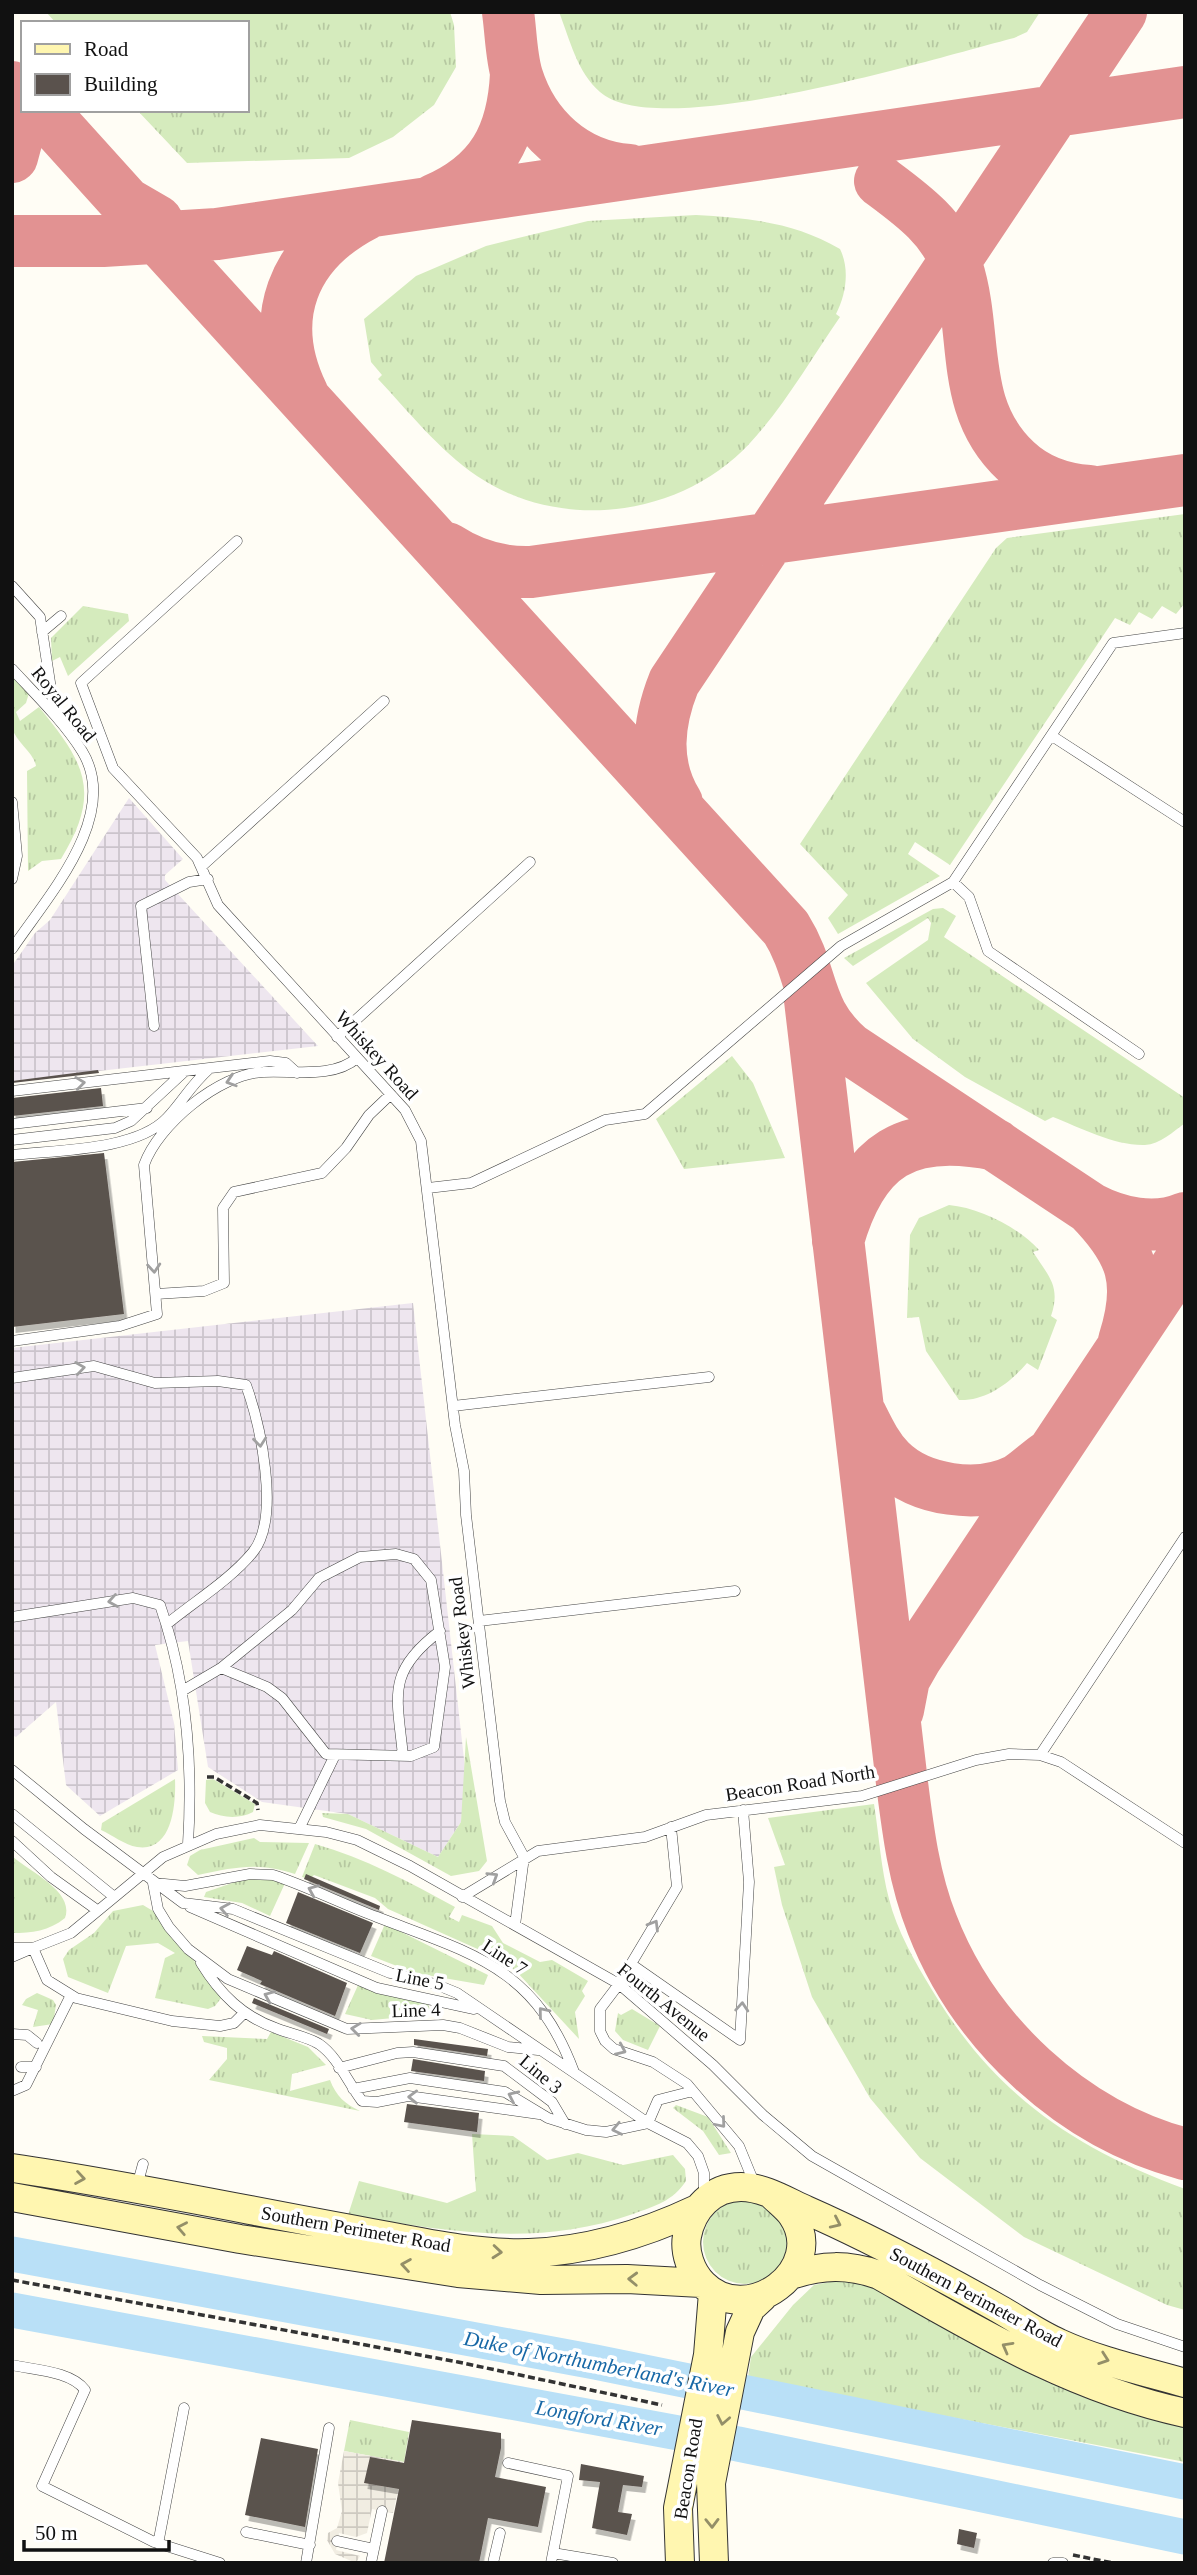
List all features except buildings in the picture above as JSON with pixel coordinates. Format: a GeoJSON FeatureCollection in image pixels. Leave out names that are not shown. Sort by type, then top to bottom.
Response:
{"type":"FeatureCollection","features":[{"type":"Feature","properties":{"kind":"street","name":"Southern Perimeter Road"},"geometry":{"type":"LineString","coordinates":[[12,2168],[140,2176],[260,2213],[501,2252],[530,2253],[605,2244],[701,2205]]}},
{"type":"Feature","properties":{"kind":"street"},"geometry":{"type":"LineString","coordinates":[[739,2187],[765,2192],[793,2216],[799,2234],[799,2255],[791,2275],[777,2290],[762,2298],[736,2301],[707,2288],[689,2262],[686,2243],[701,2205],[739,2187]]}},
{"type":"Feature","properties":{"kind":"street","name":"Southern Perimeter Road"},"geometry":{"type":"LineString","coordinates":[[765,2192],[838,2224],[942,2277],[1058,2343],[1185,2382]]}},
{"type":"Feature","properties":{"kind":"street","name":"Southern Perimeter Road"},"geometry":{"type":"LineString","coordinates":[[12,2197],[240,2239],[458,2273],[541,2280],[627,2278],[707,2288]]}},
{"type":"Feature","properties":{"kind":"street","name":"Southern Perimeter Road"},"geometry":{"type":"LineString","coordinates":[[791,2275],[815,2267],[856,2267],[879,2275],[1044,2366],[1146,2404],[1185,2413]]}},
{"type":"Feature","properties":{"kind":"street","name":"Beacon Road"},"geometry":{"type":"LineString","coordinates":[[707,2288],[708,2355],[697,2482],[714,2563]]}},
{"type":"Feature","properties":{"kind":"street","name":"Beacon Road"},"geometry":{"type":"LineString","coordinates":[[680,2563],[678,2508],[697,2482],[736,2358],[740,2332],[751,2308],[762,2298]]}},
{"type":"Feature","properties":{"kind":"lane","name":"Whiskey Road"},"geometry":{"type":"LineString","coordinates":[[237,541],[81,683],[113,768],[202,866],[218,905],[390,1095],[415,1126],[421,1141],[453,1406],[464,1471],[502,1812],[524,1857]]}},
{"type":"Feature","properties":{"kind":"lane"},"geometry":{"type":"LineString","coordinates":[[12,586],[40,617],[55,716]]}},
{"type":"Feature","properties":{"kind":"lane"},"geometry":{"type":"LineString","coordinates":[[42,632],[61,616]]}},
{"type":"Feature","properties":{"kind":"lane"},"geometry":{"type":"LineString","coordinates":[[428,1188],[471,1182],[605,1119],[645,1114],[841,946],[953,882],[1113,643],[1185,633]]}},
{"type":"Feature","properties":{"kind":"lane","name":"Royal Road"},"geometry":{"type":"LineString","coordinates":[[12,669],[55,716],[84,754],[91,774],[91,818],[81,846],[12,949]]}},
{"type":"Feature","properties":{"kind":"lane"},"geometry":{"type":"LineString","coordinates":[[202,866],[384,701]]}},
{"type":"Feature","properties":{"kind":"lane"},"geometry":{"type":"LineString","coordinates":[[1052,736],[1185,822]]}},
{"type":"Feature","properties":{"kind":"lane"},"geometry":{"type":"LineString","coordinates":[[12,802],[17,856],[12,879]]}},
{"type":"Feature","properties":{"kind":"lane"},"geometry":{"type":"LineString","coordinates":[[337,1037],[530,862]]}},
{"type":"Feature","properties":{"kind":"lane"},"geometry":{"type":"LineString","coordinates":[[154,1026],[141,906],[189,882],[208,879]]}},
{"type":"Feature","properties":{"kind":"lane"},"geometry":{"type":"LineString","coordinates":[[953,882],[969,897],[988,951],[1139,1054]]}},
{"type":"Feature","properties":{"kind":"lane"},"geometry":{"type":"LineString","coordinates":[[12,1341],[120,1326],[157,1314],[144,1165],[149,1151],[178,1117],[217,1085],[260,1072],[298,1073],[347,1067],[356,1058]]}},
{"type":"Feature","properties":{"kind":"lane"},"geometry":{"type":"LineString","coordinates":[[12,1091],[270,1061],[286,1063],[298,1073]]}},
{"type":"Feature","properties":{"kind":"lane"},"geometry":{"type":"LineString","coordinates":[[12,1155],[116,1143],[137,1136],[166,1119],[189,1086],[210,1068]]}},
{"type":"Feature","properties":{"kind":"lane"},"geometry":{"type":"LineString","coordinates":[[12,1140],[115,1128],[131,1121],[148,1108],[186,1071]]}},
{"type":"Feature","properties":{"kind":"lane"},"geometry":{"type":"LineString","coordinates":[[156,1294],[204,1291],[224,1283],[223,1208],[234,1192],[322,1173],[346,1148],[369,1115],[390,1095]]}},
{"type":"Feature","properties":{"kind":"lane"},"geometry":{"type":"LineString","coordinates":[[12,1124],[148,1108]]}},
{"type":"Feature","properties":{"kind":"lane"},"geometry":{"type":"LineString","coordinates":[[12,1378],[94,1366],[155,1383],[218,1381],[246,1385],[257,1418],[266,1518],[255,1550],[229,1575],[167,1624]]}},
{"type":"Feature","properties":{"kind":"lane"},"geometry":{"type":"LineString","coordinates":[[453,1406],[709,1377]]}},
{"type":"Feature","properties":{"kind":"lane"},"geometry":{"type":"LineString","coordinates":[[1040,1755],[1185,1537]]}},
{"type":"Feature","properties":{"kind":"lane"},"geometry":{"type":"LineString","coordinates":[[181,1691],[221,1668],[292,1610],[319,1578],[359,1557],[396,1554],[414,1559],[431,1580],[445,1667],[434,1747],[403,1756],[326,1754],[282,1698],[267,1687],[221,1668]]}},
{"type":"Feature","properties":{"kind":"lane"},"geometry":{"type":"LineString","coordinates":[[479,1621],[735,1591]]}},
{"type":"Feature","properties":{"kind":"lane"},"geometry":{"type":"LineString","coordinates":[[12,1617],[133,1598],[160,1605],[167,1624],[181,1691],[191,1790],[188,1844]]}},
{"type":"Feature","properties":{"kind":"lane"},"geometry":{"type":"LineString","coordinates":[[403,1756],[398,1680],[416,1649],[440,1631]]}},
{"type":"Feature","properties":{"kind":"lane","name":"Beacon Road North"},"geometry":{"type":"LineString","coordinates":[[462,1897],[524,1857],[551,1848],[645,1837],[693,1818],[862,1796],[976,1760],[1009,1754],[1040,1755],[1061,1762],[1185,1843]]}},
{"type":"Feature","properties":{"kind":"lane"},"geometry":{"type":"LineString","coordinates":[[299,1829],[335,1755]]}},
{"type":"Feature","properties":{"kind":"lane"},"geometry":{"type":"LineString","coordinates":[[12,1770],[84,1829],[143,1872],[153,1883],[158,1909],[169,1927],[197,1957],[212,1981],[232,2004],[271,2027],[318,2043],[362,2101],[377,2102],[408,2096],[481,2104],[539,2114],[565,2124],[606,2132],[648,2123]]}},
{"type":"Feature","properties":{"kind":"lane"},"geometry":{"type":"LineString","coordinates":[[631,1964],[740,2040],[750,1882],[743,1810]]}},
{"type":"Feature","properties":{"kind":"lane"},"geometry":{"type":"LineString","coordinates":[[12,1814],[113,1896]]}},
{"type":"Feature","properties":{"kind":"lane","name":"Fourth Avenue"},"geometry":{"type":"LineString","coordinates":[[12,1956],[71,1933],[143,1872],[188,1844],[216,1834],[260,1825],[357,1840],[410,1866],[619,1984],[812,2156],[1073,2302],[1117,2324],[1185,2347]]}},
{"type":"Feature","properties":{"kind":"lane"},"geometry":{"type":"LineString","coordinates":[[671,1827],[677,1887],[619,1984],[600,2009],[598,2020],[605,2041],[614,2049],[653,2062],[693,2091],[739,2146],[765,2192]]}},
{"type":"Feature","properties":{"kind":"lane"},"geometry":{"type":"LineString","coordinates":[[12,1842],[51,1877],[97,1910]]}},
{"type":"Feature","properties":{"kind":"lane"},"geometry":{"type":"LineString","coordinates":[[514,1925],[524,1857]]}},
{"type":"Feature","properties":{"kind":"lane","name":"Line 7"},"geometry":{"type":"LineString","coordinates":[[153,1883],[185,1886],[250,1874],[273,1875],[488,1962],[523,1989],[542,2008],[561,2036],[574,2072]]}},
{"type":"Feature","properties":{"kind":"lane","name":"Line 5"},"geometry":{"type":"LineString","coordinates":[[153,1883],[210,1918],[377,1988],[428,1997],[484,2013]]}},
{"type":"Feature","properties":{"kind":"lane"},"geometry":{"type":"LineString","coordinates":[[183,1903],[233,1909],[390,1973],[435,1984],[457,1993],[648,2123],[687,2143],[698,2156],[704,2173],[701,2205]]}},
{"type":"Feature","properties":{"kind":"lane"},"geometry":{"type":"LineString","coordinates":[[12,1948],[33,1948],[47,1980],[72,1995],[172,2021],[208,2025],[234,2023],[244,2013]]}},
{"type":"Feature","properties":{"kind":"lane","name":"Line 4"},"geometry":{"type":"LineString","coordinates":[[197,1957],[228,1979],[347,2029],[420,2026],[460,2028],[508,2047],[542,2050]]}},
{"type":"Feature","properties":{"kind":"lane"},"geometry":{"type":"LineString","coordinates":[[12,2091],[26,2085],[36,2067],[43,2043],[72,1995]]}},
{"type":"Feature","properties":{"kind":"lane"},"geometry":{"type":"LineString","coordinates":[[12,2034],[27,2035],[43,2043]]}},
{"type":"Feature","properties":{"kind":"lane"},"geometry":{"type":"LineString","coordinates":[[21,2044],[43,2043]]}},
{"type":"Feature","properties":{"kind":"lane","name":"Line 3"},"geometry":{"type":"LineString","coordinates":[[339,2068],[397,2053],[504,2066],[552,2102],[565,2124]]}},
{"type":"Feature","properties":{"kind":"lane"},"geometry":{"type":"LineString","coordinates":[[21,2067],[36,2067]]}},
{"type":"Feature","properties":{"kind":"lane"},"geometry":{"type":"LineString","coordinates":[[353,2090],[410,2078],[513,2095],[539,2114]]}},
{"type":"Feature","properties":{"kind":"lane"},"geometry":{"type":"LineString","coordinates":[[648,2123],[658,2100],[676,2093],[693,2091]]}},
{"type":"Feature","properties":{"kind":"lane"},"geometry":{"type":"LineString","coordinates":[[12,2365],[72,2379],[85,2390],[42,2486],[158,2544],[220,2563]]}},
{"type":"Feature","properties":{"kind":"lane"},"geometry":{"type":"LineString","coordinates":[[158,2544],[184,2408]]}},
{"type":"Feature","properties":{"kind":"lane"},"geometry":{"type":"LineString","coordinates":[[306,2563],[329,2428]]}},
{"type":"Feature","properties":{"kind":"lane"},"geometry":{"type":"LineString","coordinates":[[508,2463],[568,2476],[552,2558],[613,2563]]}},
{"type":"Feature","properties":{"kind":"lane"},"geometry":{"type":"LineString","coordinates":[[371,2563],[383,2511]]}},
{"type":"Feature","properties":{"kind":"lane"},"geometry":{"type":"LineString","coordinates":[[246,2532],[310,2545]]}},
{"type":"Feature","properties":{"kind":"lane"},"geometry":{"type":"LineString","coordinates":[[493,2563],[500,2533]]}},
{"type":"Feature","properties":{"kind":"lane"},"geometry":{"type":"LineString","coordinates":[[337,2541],[374,2549]]}},
{"type":"Feature","properties":{"kind":"lane"},"geometry":{"type":"LineString","coordinates":[[1053,2563],[1063,2563]]}},
{"type":"Feature","properties":{"kind":"path"},"geometry":{"type":"LineString","coordinates":[[207,1777],[214,1777],[257,1803],[258,1812]]}},
{"type":"Feature","properties":{"kind":"path"},"geometry":{"type":"LineString","coordinates":[[12,2280],[458,2362],[662,2404]]}},
{"type":"Feature","properties":{"kind":"shaded area"},"geometry":{"type":"Polygon","coordinates":[[[129,798],[183,859],[165,875],[165,880],[318,1046],[12,1081],[12,966],[35,933],[50,920],[129,798]]]}},
{"type":"Feature","properties":{"kind":"shaded area"},"geometry":{"type":"Polygon","coordinates":[[[413,1303],[466,1777],[461,1822],[438,1857],[348,1814],[262,1802],[208,1767],[188,1641],[155,1645],[174,1723],[178,1770],[100,1816],[66,1785],[56,1702],[16,1737],[12,1735],[12,1348],[413,1303]]]}},
{"type":"Feature","properties":{"kind":"shaded area"},"geometry":{"type":"Polygon","coordinates":[[[344,2451],[404,2462],[393,2513],[372,2509],[367,2533],[356,2537],[339,2533],[336,2550],[360,2556],[356,2563],[335,2554],[327,2540],[328,2533],[337,2528],[342,2511],[338,2483],[344,2451]]]}},
{"type":"Feature","properties":{"kind":"green space"},"geometry":{"type":"Polygon","coordinates":[[[46,12],[450,12],[454,25],[456,67],[434,105],[393,137],[349,158],[187,163],[139,112],[248,112],[248,21],[54,21],[46,12]]]}},
{"type":"Feature","properties":{"kind":"green space"},"geometry":{"type":"Polygon","coordinates":[[[559,12],[1040,12],[1027,32],[1014,38],[926,62],[801,92],[737,103],[679,108],[631,105],[600,92],[585,75],[559,12]]]}},
{"type":"Feature","properties":{"kind":"green space"},"geometry":{"type":"Polygon","coordinates":[[[696,215],[752,220],[805,233],[840,249],[846,273],[842,299],[836,314],[840,317],[786,398],[750,443],[722,468],[690,487],[656,501],[620,509],[582,510],[546,505],[510,494],[477,476],[450,455],[378,379],[382,375],[371,362],[364,319],[416,276],[486,246],[588,221],[696,215]]]}},
{"type":"Feature","properties":{"kind":"green space"},"geometry":{"type":"Polygon","coordinates":[[[1185,514],[1185,603],[1176,614],[1162,606],[1152,619],[1139,612],[1130,625],[1115,618],[950,865],[915,842],[908,854],[940,876],[838,934],[828,918],[848,895],[800,844],[996,548],[1007,538],[1185,514]]]}},
{"type":"Feature","properties":{"kind":"green space"},"geometry":{"type":"Polygon","coordinates":[[[83,606],[128,614],[129,621],[68,676],[60,657],[52,661],[51,638],[83,606]]]}},
{"type":"Feature","properties":{"kind":"green space"},"geometry":{"type":"Polygon","coordinates":[[[12,676],[29,693],[26,703],[16,712],[20,721],[39,707],[68,745],[83,779],[81,815],[74,836],[61,859],[42,861],[28,871],[27,771],[36,766],[12,728],[12,676]]]}},
{"type":"Feature","properties":{"kind":"green space"},"geometry":{"type":"Polygon","coordinates":[[[943,908],[956,916],[944,937],[1185,1098],[1185,1123],[1161,1140],[1151,1144],[1134,1145],[1110,1139],[1053,1117],[1045,1121],[965,1077],[913,1039],[866,983],[928,940],[931,923],[928,918],[853,966],[844,958],[933,909],[943,908]]]}},
{"type":"Feature","properties":{"kind":"green space"},"geometry":{"type":"Polygon","coordinates":[[[732,1056],[753,1083],[785,1158],[684,1169],[656,1119],[732,1056]]]}},
{"type":"Feature","properties":{"kind":"green space"},"geometry":{"type":"Polygon","coordinates":[[[949,1205],[986,1214],[1009,1226],[1030,1242],[1039,1250],[1033,1252],[1052,1282],[1055,1297],[1051,1316],[1057,1320],[1038,1370],[1027,1363],[997,1389],[969,1400],[959,1400],[926,1351],[919,1317],[907,1318],[910,1235],[919,1218],[949,1205]]]}},
{"type":"Feature","properties":{"kind":"green space"},"geometry":{"type":"Polygon","coordinates":[[[466,1737],[487,1861],[479,1871],[451,1876],[366,1829],[323,1817],[322,1813],[348,1814],[438,1857],[461,1822],[466,1737]]]}},
{"type":"Feature","properties":{"kind":"green space"},"geometry":{"type":"Polygon","coordinates":[[[175,1779],[175,1800],[170,1824],[158,1842],[149,1847],[137,1847],[101,1830],[102,1823],[175,1779]]]}},
{"type":"Feature","properties":{"kind":"green space"},"geometry":{"type":"Polygon","coordinates":[[[213,1779],[255,1804],[253,1812],[232,1817],[210,1812],[205,1803],[206,1780],[213,1779]]]}},
{"type":"Feature","properties":{"kind":"green space"},"geometry":{"type":"Polygon","coordinates":[[[874,1804],[886,1888],[892,1911],[913,1957],[956,2027],[1010,2088],[1040,2113],[1107,2155],[1185,2189],[1185,2310],[1167,2305],[1024,2237],[920,2158],[870,2098],[812,1997],[782,1905],[774,1867],[785,1865],[768,1818],[874,1804]]]}},
{"type":"Feature","properties":{"kind":"green space"},"geometry":{"type":"Polygon","coordinates":[[[254,1838],[260,1842],[309,1843],[295,1874],[269,1868],[247,1867],[198,1875],[187,1865],[190,1856],[200,1850],[254,1838]]]}},
{"type":"Feature","properties":{"kind":"green space"},"geometry":{"type":"Polygon","coordinates":[[[315,1844],[352,1856],[404,1880],[455,1907],[449,1917],[459,1922],[462,1915],[492,1926],[503,1943],[540,1962],[552,1960],[588,1981],[582,1991],[585,1996],[575,2012],[579,2039],[516,1971],[491,1955],[388,1909],[375,1898],[314,1875],[310,1879],[302,1877],[315,1844]]]}},
{"type":"Feature","properties":{"kind":"green space"},"geometry":{"type":"Polygon","coordinates":[[[12,1856],[57,1890],[66,1908],[65,1918],[40,1930],[12,1933],[12,1856]]]}},
{"type":"Feature","properties":{"kind":"green space"},"geometry":{"type":"Polygon","coordinates":[[[261,1877],[286,1881],[270,1916],[242,1903],[204,1897],[206,1892],[244,1879],[261,1877]]]}},
{"type":"Feature","properties":{"kind":"green space"},"geometry":{"type":"Polygon","coordinates":[[[143,1905],[158,1914],[222,1997],[215,2006],[208,2009],[155,1998],[165,1958],[175,1953],[158,1943],[126,1946],[108,1993],[68,1977],[63,1959],[69,1950],[94,1933],[113,1911],[143,1905]]]}},
{"type":"Feature","properties":{"kind":"green space"},"geometry":{"type":"Polygon","coordinates":[[[385,1924],[488,1975],[484,1985],[415,1973],[371,1956],[385,1924]]]}},
{"type":"Feature","properties":{"kind":"green space"},"geometry":{"type":"Polygon","coordinates":[[[359,1983],[428,2004],[430,2010],[426,2015],[372,2020],[345,2014],[359,1983]]]}},
{"type":"Feature","properties":{"kind":"green space"},"geometry":{"type":"Polygon","coordinates":[[[37,1993],[53,2000],[56,2005],[53,2024],[33,2027],[38,2010],[22,2005],[26,1999],[37,1993]]]}},
{"type":"Feature","properties":{"kind":"green space"},"geometry":{"type":"Polygon","coordinates":[[[632,2009],[660,2026],[648,2050],[623,2040],[615,2031],[618,2013],[621,2015],[632,2009]]]}},
{"type":"Feature","properties":{"kind":"green space"},"geometry":{"type":"Polygon","coordinates":[[[271,2032],[308,2047],[326,2065],[292,2074],[290,2091],[330,2080],[342,2099],[360,2111],[209,2080],[227,2059],[227,2048],[204,2042],[202,2036],[267,2039],[271,2032]]]}},
{"type":"Feature","properties":{"kind":"green space"},"geometry":{"type":"Polygon","coordinates":[[[676,2105],[708,2117],[731,2153],[719,2155],[703,2131],[673,2108],[676,2105]]]}},
{"type":"Feature","properties":{"kind":"green space"},"geometry":{"type":"Polygon","coordinates":[[[472,2134],[513,2136],[547,2160],[578,2153],[623,2165],[673,2155],[685,2169],[686,2181],[669,2198],[649,2208],[597,2224],[561,2231],[456,2231],[348,2215],[359,2181],[447,2203],[476,2191],[472,2134]]]}},
{"type":"Feature","properties":{"kind":"green space"},"geometry":{"type":"Polygon","coordinates":[[[745,2200],[761,2203],[775,2212],[784,2226],[787,2242],[784,2258],[775,2272],[761,2281],[745,2284],[729,2281],[715,2272],[706,2258],[703,2242],[706,2226],[715,2212],[729,2203],[745,2200]]]}},
{"type":"Feature","properties":{"kind":"green space"},"geometry":{"type":"Polygon","coordinates":[[[852,2278],[882,2283],[1049,2383],[1185,2423],[1185,2462],[748,2378],[751,2357],[793,2305],[814,2285],[852,2278]]]}},
{"type":"Feature","properties":{"kind":"green space"},"geometry":{"type":"Polygon","coordinates":[[[350,2420],[409,2432],[404,2462],[344,2451],[350,2420]]]}},
{"type":"Feature","properties":{"kind":"waterway","name":"Duke of Northumberland's River"},"geometry":{"type":"LineString","coordinates":[[12,2254],[595,2362],[1185,2482]]}},
{"type":"Feature","properties":{"kind":"waterway","name":"Longford River"},"geometry":{"type":"LineString","coordinates":[[12,2310],[738,2444],[1185,2537]]}},
{"type":"Feature","properties":{"kind":"taxiway"},"geometry":{"type":"LineString","coordinates":[[508,12],[517,76],[524,95],[545,127],[558,141],[591,161],[629,170]]}},
{"type":"Feature","properties":{"kind":"taxiway"},"geometry":{"type":"LineString","coordinates":[[677,803],[669,788],[661,758],[664,712],[674,682],[1121,12]]}},
{"type":"Feature","properties":{"kind":"taxiway"},"geometry":{"type":"LineString","coordinates":[[434,200],[471,178],[496,150],[510,116],[516,74]]}},
{"type":"Feature","properties":{"kind":"taxiway"},"geometry":{"type":"LineString","coordinates":[[12,87],[19,131],[12,157]]}},
{"type":"Feature","properties":{"kind":"taxiway"},"geometry":{"type":"LineString","coordinates":[[12,241],[103,241],[217,234],[1185,92]]}},
{"type":"Feature","properties":{"kind":"taxiway"},"geometry":{"type":"LineString","coordinates":[[44,112],[126,203],[157,221]]}},
{"type":"Feature","properties":{"kind":"taxiway"},"geometry":{"type":"LineString","coordinates":[[880,181],[926,218],[952,253],[963,293],[978,394],[985,417],[998,440],[1016,461],[1041,478],[1059,486],[1089,491]]}},
{"type":"Feature","properties":{"kind":"taxiway"},"geometry":{"type":"LineString","coordinates":[[126,203],[786,928],[802,961],[817,1006],[835,1034],[850,1049],[1090,1208]]}},
{"type":"Feature","properties":{"kind":"taxiway"},"geometry":{"type":"LineString","coordinates":[[303,395],[292,367],[287,340],[287,314],[293,290],[304,268],[320,248],[366,214]]}},
{"type":"Feature","properties":{"kind":"taxiway"},"geometry":{"type":"LineString","coordinates":[[447,548],[487,567],[531,572],[1185,480]]}},
{"type":"Feature","properties":{"kind":"taxiway"},"geometry":{"type":"LineString","coordinates":[[810,1000],[904,1801],[912,1855],[926,1907],[950,1964],[973,2002],[1001,2037],[1032,2069],[1066,2097],[1104,2121],[1143,2140],[1185,2154]]}},
{"type":"Feature","properties":{"kind":"taxiway"},"geometry":{"type":"LineString","coordinates":[[838,1241],[848,1211],[861,1187],[876,1168],[893,1154],[913,1145],[937,1140],[965,1140],[996,1145]]}},
{"type":"Feature","properties":{"kind":"taxiway"},"geometry":{"type":"LineString","coordinates":[[1124,1341],[1133,1302],[1130,1269],[1116,1239],[1090,1208],[1137,1224],[1161,1224],[1185,1218]]}},
{"type":"Feature","properties":{"kind":"taxiway"},"geometry":{"type":"LineString","coordinates":[[898,1710],[904,1679],[916,1658],[1185,1254]]}},
{"type":"Feature","properties":{"kind":"taxiway"},"geometry":{"type":"LineString","coordinates":[[861,1415],[877,1445],[890,1461],[917,1479],[950,1489],[1002,1486],[1017,1480],[1047,1457]]}}]}
